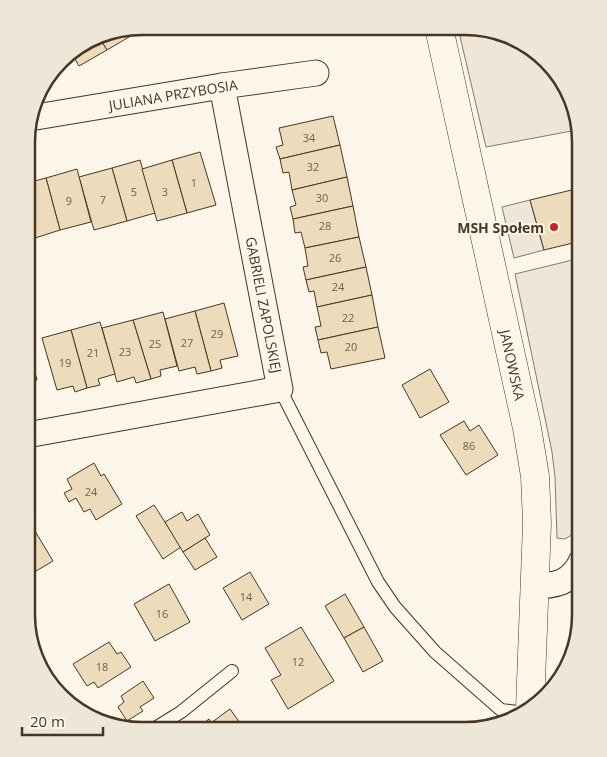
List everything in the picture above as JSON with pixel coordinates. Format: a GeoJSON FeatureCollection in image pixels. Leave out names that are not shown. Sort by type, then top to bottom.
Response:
{"type":"FeatureCollection","features":[{"type":"Feature","properties":{"kind":"street","name":"JANOWSKA"},"geometry":{"type":"LineString","coordinates":[[441,35],[527,428],[534,476],[537,523],[530,699]]}},
{"type":"Feature","properties":{"kind":"street","name":"JULIANA PRZYBOSIA"},"geometry":{"type":"LineString","coordinates":[[39,117],[222,86],[316,73]]}},
{"type":"Feature","properties":{"kind":"street","name":"GABRIELI ZAPOLSKIEJ"},"geometry":{"type":"LineString","coordinates":[[35,434],[280,389],[222,86]]}},
{"type":"Feature","properties":{"kind":"street"},"geometry":{"type":"LineString","coordinates":[[534,586],[572,589]]}},
{"type":"Feature","properties":{"kind":"lane"},"geometry":{"type":"LineString","coordinates":[[280,389],[378,582],[395,607],[435,652],[501,710],[511,711]]}},
{"type":"Feature","properties":{"kind":"lane"},"geometry":{"type":"LineString","coordinates":[[165,722],[181,712],[232,671]]}},
{"type":"Feature","properties":{"kind":"shaded area"},"geometry":{"type":"Polygon","coordinates":[[[460,35],[492,39],[506,43],[524,53],[550,77],[564,101],[568,115],[571,131],[486,147],[460,35]]]}},
{"type":"Feature","properties":{"kind":"shaded area"},"geometry":{"type":"Polygon","coordinates":[[[530,200],[544,250],[514,258],[502,207],[530,200]]]}},
{"type":"Feature","properties":{"kind":"shaded area"},"geometry":{"type":"Polygon","coordinates":[[[572,260],[572,535],[565,539],[557,538],[555,477],[552,452],[515,274],[572,260]]]}},
{"type":"Feature","properties":{"kind":"building"},"geometry":{"type":"Polygon","coordinates":[[[131,36],[107,50],[103,43],[131,36]]]}},
{"type":"Feature","properties":{"kind":"building"},"geometry":{"type":"Polygon","coordinates":[[[103,43],[107,50],[79,66],[75,59],[77,57],[103,43]]]}},
{"type":"Feature","properties":{"kind":"building"},"geometry":{"type":"Polygon","coordinates":[[[333,116],[340,145],[280,159],[276,147],[283,145],[279,128],[333,116]]]}},
{"type":"Feature","properties":{"kind":"building"},"geometry":{"type":"Polygon","coordinates":[[[340,145],[347,177],[292,190],[289,172],[283,173],[280,159],[340,145]]]}},
{"type":"Feature","properties":{"kind":"building"},"geometry":{"type":"Polygon","coordinates":[[[200,152],[216,205],[187,213],[172,160],[200,152]]]}},
{"type":"Feature","properties":{"kind":"building"},"geometry":{"type":"Polygon","coordinates":[[[140,160],[155,213],[127,221],[112,168],[140,160]]]}},
{"type":"Feature","properties":{"kind":"building"},"geometry":{"type":"Polygon","coordinates":[[[172,160],[187,213],[157,221],[142,169],[172,160]]]}},
{"type":"Feature","properties":{"kind":"building"},"geometry":{"type":"Polygon","coordinates":[[[112,168],[127,221],[94,230],[79,177],[112,168]]]}},
{"type":"Feature","properties":{"kind":"building"},"geometry":{"type":"Polygon","coordinates":[[[77,169],[91,222],[60,230],[46,178],[77,169]]]}},
{"type":"Feature","properties":{"kind":"building"},"geometry":{"type":"Polygon","coordinates":[[[347,177],[353,206],[293,219],[290,207],[296,205],[292,190],[347,177]]]}},
{"type":"Feature","properties":{"kind":"building"},"geometry":{"type":"Polygon","coordinates":[[[46,178],[60,230],[35,238],[35,181],[46,178]]]}},
{"type":"Feature","properties":{"kind":"building"},"geometry":{"type":"Polygon","coordinates":[[[572,190],[572,243],[544,250],[530,200],[572,190]]]}},
{"type":"Feature","properties":{"kind":"building"},"geometry":{"type":"Polygon","coordinates":[[[353,206],[359,237],[305,248],[301,232],[295,233],[293,219],[353,206]]]}},
{"type":"Feature","properties":{"kind":"building"},"geometry":{"type":"Polygon","coordinates":[[[359,237],[366,267],[306,280],[303,267],[308,266],[305,248],[359,237]]]}},
{"type":"Feature","properties":{"kind":"building"},"geometry":{"type":"Polygon","coordinates":[[[366,267],[372,295],[317,307],[314,291],[309,292],[306,280],[366,267]]]}},
{"type":"Feature","properties":{"kind":"building"},"geometry":{"type":"Polygon","coordinates":[[[372,295],[378,327],[318,340],[315,327],[321,326],[317,307],[372,295]]]}},
{"type":"Feature","properties":{"kind":"building"},"geometry":{"type":"Polygon","coordinates":[[[224,303],[238,356],[220,360],[222,368],[211,371],[195,311],[224,303]]]}},
{"type":"Feature","properties":{"kind":"building"},"geometry":{"type":"Polygon","coordinates":[[[195,311],[211,371],[197,374],[195,367],[179,371],[165,319],[195,311]]]}},
{"type":"Feature","properties":{"kind":"building"},"geometry":{"type":"Polygon","coordinates":[[[163,312],[177,366],[160,370],[161,376],[151,379],[133,320],[163,312]]]}},
{"type":"Feature","properties":{"kind":"building"},"geometry":{"type":"Polygon","coordinates":[[[133,320],[151,379],[136,383],[134,377],[117,382],[102,328],[133,320]]]}},
{"type":"Feature","properties":{"kind":"building"},"geometry":{"type":"Polygon","coordinates":[[[100,322],[115,374],[98,379],[100,385],[87,388],[71,330],[100,322]]]}},
{"type":"Feature","properties":{"kind":"building"},"geometry":{"type":"Polygon","coordinates":[[[378,327],[385,358],[331,369],[327,352],[321,353],[318,340],[378,327]]]}},
{"type":"Feature","properties":{"kind":"building"},"geometry":{"type":"Polygon","coordinates":[[[71,330],[87,388],[75,392],[73,386],[57,390],[42,338],[71,330]]]}},
{"type":"Feature","properties":{"kind":"building"},"geometry":{"type":"Polygon","coordinates":[[[430,369],[449,402],[420,418],[402,385],[430,369]]]}},
{"type":"Feature","properties":{"kind":"building"},"geometry":{"type":"Polygon","coordinates":[[[464,421],[470,431],[479,425],[498,455],[466,475],[440,435],[464,421]]]}},
{"type":"Feature","properties":{"kind":"building"},"geometry":{"type":"Polygon","coordinates":[[[94,463],[101,476],[104,474],[122,504],[96,520],[90,509],[84,512],[76,498],[69,502],[64,493],[72,489],[67,479],[94,463]]]}},
{"type":"Feature","properties":{"kind":"building"},"geometry":{"type":"Polygon","coordinates":[[[154,505],[181,547],[163,559],[136,516],[154,505]]]}},
{"type":"Feature","properties":{"kind":"building"},"geometry":{"type":"Polygon","coordinates":[[[182,512],[187,521],[198,514],[210,535],[183,552],[165,522],[182,512]]]}},
{"type":"Feature","properties":{"kind":"building"},"geometry":{"type":"Polygon","coordinates":[[[35,531],[53,561],[35,572],[35,531]]]}},
{"type":"Feature","properties":{"kind":"building"},"geometry":{"type":"Polygon","coordinates":[[[205,538],[217,557],[195,570],[183,552],[205,538]]]}},
{"type":"Feature","properties":{"kind":"building"},"geometry":{"type":"Polygon","coordinates":[[[250,572],[269,604],[242,620],[223,588],[250,572]]]}},
{"type":"Feature","properties":{"kind":"building"},"geometry":{"type":"Polygon","coordinates":[[[169,584],[190,622],[155,641],[134,604],[169,584]]]}},
{"type":"Feature","properties":{"kind":"building"},"geometry":{"type":"Polygon","coordinates":[[[345,594],[364,627],[344,638],[325,606],[345,594]]]}},
{"type":"Feature","properties":{"kind":"building"},"geometry":{"type":"Polygon","coordinates":[[[301,627],[334,681],[288,709],[271,680],[281,675],[265,648],[301,627]]]}},
{"type":"Feature","properties":{"kind":"building"},"geometry":{"type":"Polygon","coordinates":[[[364,627],[383,661],[363,672],[344,638],[364,627]]]}},
{"type":"Feature","properties":{"kind":"building"},"geometry":{"type":"Polygon","coordinates":[[[109,642],[117,654],[121,652],[131,667],[98,688],[94,682],[87,686],[73,664],[109,642]]]}},
{"type":"Feature","properties":{"kind":"building"},"geometry":{"type":"Polygon","coordinates":[[[143,681],[154,698],[140,707],[143,711],[127,721],[118,707],[124,702],[121,696],[143,681]]]}},
{"type":"Feature","properties":{"kind":"building"},"geometry":{"type":"Polygon","coordinates":[[[230,709],[239,722],[212,722],[230,709]]]}},
{"type":"Feature","properties":{"kind":"place","name":"MSH Społem"},"geometry":{"type":"Point","coordinates":[554,227]}}]}
